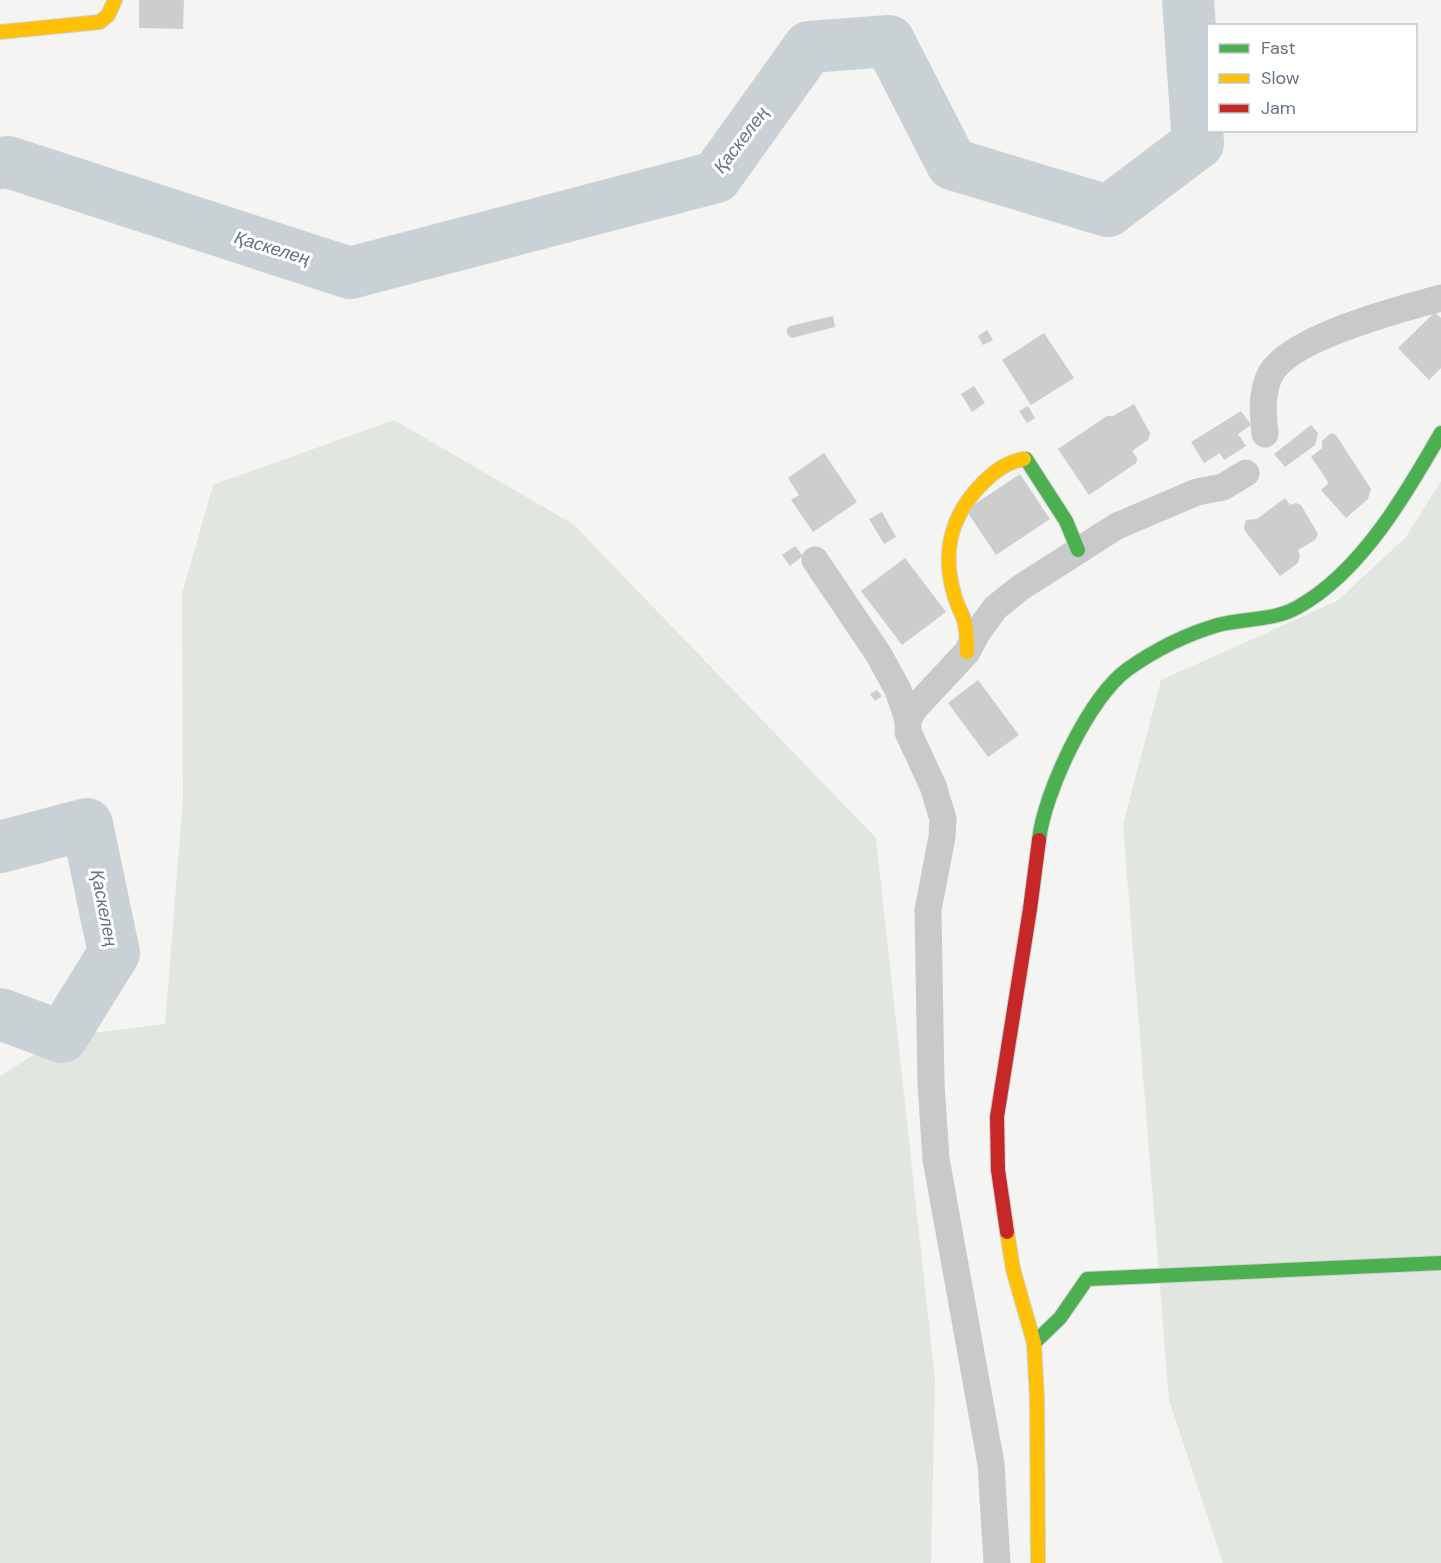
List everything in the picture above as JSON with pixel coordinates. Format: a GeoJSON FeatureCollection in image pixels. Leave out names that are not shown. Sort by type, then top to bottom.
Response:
{"type":"FeatureCollection","features":[{"type":"Feature","properties":{"kind":"street"},"geometry":{"type":"LineString","coordinates":[[0,32],[100,22],[108,15],[115,0]]}},
{"type":"Feature","properties":{"kind":"street"},"geometry":{"type":"LineString","coordinates":[[1265,434],[1263,404],[1271,374],[1287,357],[1321,338],[1368,319],[1441,298]]}},
{"type":"Feature","properties":{"kind":"street"},"geometry":{"type":"LineString","coordinates":[[1038,1563],[1037,1399],[1034,1343],[1013,1269],[998,1170],[997,1117],[1030,909],[1041,820],[1063,765],[1084,724],[1106,692],[1127,670],[1169,645],[1219,625],[1276,616],[1297,608],[1323,590],[1350,565],[1403,499],[1441,433]]}},
{"type":"Feature","properties":{"kind":"street"},"geometry":{"type":"LineString","coordinates":[[968,652],[965,623],[954,594],[948,558],[949,534],[958,512],[991,474],[1015,460],[1026,459],[1066,521],[1077,550]]}},
{"type":"Feature","properties":{"kind":"street"},"geometry":{"type":"LineString","coordinates":[[908,720],[914,709],[968,652],[977,633],[995,609],[1020,588],[1117,526],[1197,492],[1223,488],[1245,473]]}},
{"type":"Feature","properties":{"kind":"street"},"geometry":{"type":"LineString","coordinates":[[815,560],[879,655],[898,690],[908,720],[909,732],[933,786],[943,819],[942,837],[928,910],[931,1084],[936,1159],[991,1464],[997,1563]]}},
{"type":"Feature","properties":{"kind":"street"},"geometry":{"type":"LineString","coordinates":[[1034,1343],[1060,1318],[1087,1279],[1441,1263]]}},
{"type":"Feature","properties":{"kind":"shaded area"},"geometry":{"type":"Polygon","coordinates":[[[394,420],[573,524],[876,838],[935,1379],[931,1563],[0,1563],[0,1076],[62,1037],[165,1024],[183,800],[182,594],[213,485],[394,420]]]}},
{"type":"Feature","properties":{"kind":"shaded area"},"geometry":{"type":"Polygon","coordinates":[[[1441,481],[1441,1563],[1223,1563],[1169,1400],[1123,825],[1161,680],[1337,601],[1406,537],[1441,481]]]}},
{"type":"Feature","properties":{"kind":"building"},"geometry":{"type":"Polygon","coordinates":[[[139,0],[184,0],[183,29],[139,28],[139,0]]]}},
{"type":"Feature","properties":{"kind":"building"},"geometry":{"type":"Polygon","coordinates":[[[1435,312],[1441,318],[1441,368],[1429,380],[1398,348],[1435,312]]]}},
{"type":"Feature","properties":{"kind":"building"},"geometry":{"type":"Polygon","coordinates":[[[833,316],[835,327],[792,338],[787,334],[790,326],[833,316]]]}},
{"type":"Feature","properties":{"kind":"building"},"geometry":{"type":"Polygon","coordinates":[[[987,330],[993,340],[983,345],[978,336],[987,330]]]}},
{"type":"Feature","properties":{"kind":"building"},"geometry":{"type":"Polygon","coordinates":[[[1044,333],[1074,378],[1031,405],[1002,360],[1044,333]]]}},
{"type":"Feature","properties":{"kind":"building"},"geometry":{"type":"Polygon","coordinates":[[[974,386],[985,403],[972,412],[961,394],[974,386]]]}},
{"type":"Feature","properties":{"kind":"building"},"geometry":{"type":"Polygon","coordinates":[[[1134,404],[1150,433],[1148,440],[1132,451],[1137,458],[1136,463],[1089,495],[1058,449],[1107,416],[1113,416],[1134,404]]]}},
{"type":"Feature","properties":{"kind":"building"},"geometry":{"type":"Polygon","coordinates":[[[1028,406],[1035,418],[1027,423],[1019,411],[1028,406]]]}},
{"type":"Feature","properties":{"kind":"building"},"geometry":{"type":"Polygon","coordinates":[[[1241,411],[1251,425],[1238,434],[1246,446],[1224,460],[1220,453],[1204,463],[1191,442],[1241,411]]]}},
{"type":"Feature","properties":{"kind":"building"},"geometry":{"type":"Polygon","coordinates":[[[1311,425],[1318,433],[1315,445],[1285,467],[1274,454],[1311,425]]]}},
{"type":"Feature","properties":{"kind":"building"},"geometry":{"type":"Polygon","coordinates":[[[1331,433],[1336,435],[1371,489],[1368,499],[1346,518],[1321,490],[1328,484],[1327,480],[1311,457],[1322,448],[1322,441],[1331,433]]]}},
{"type":"Feature","properties":{"kind":"building"},"geometry":{"type":"Polygon","coordinates":[[[824,453],[857,502],[813,532],[791,500],[799,495],[788,478],[824,453]]]}},
{"type":"Feature","properties":{"kind":"building"},"geometry":{"type":"Polygon","coordinates":[[[1020,474],[1050,519],[996,555],[966,510],[1020,474]]]}},
{"type":"Feature","properties":{"kind":"building"},"geometry":{"type":"Polygon","coordinates":[[[1285,498],[1290,505],[1296,503],[1301,505],[1318,534],[1315,540],[1298,550],[1300,555],[1298,563],[1280,576],[1244,527],[1246,520],[1257,519],[1285,498]]]}},
{"type":"Feature","properties":{"kind":"building"},"geometry":{"type":"Polygon","coordinates":[[[882,512],[896,537],[884,544],[869,519],[882,512]]]}},
{"type":"Feature","properties":{"kind":"building"},"geometry":{"type":"Polygon","coordinates":[[[795,546],[803,556],[790,566],[782,555],[795,546]]]}},
{"type":"Feature","properties":{"kind":"building"},"geometry":{"type":"Polygon","coordinates":[[[905,558],[946,612],[902,645],[861,591],[905,558]]]}},
{"type":"Feature","properties":{"kind":"building"},"geometry":{"type":"Polygon","coordinates":[[[978,680],[1019,735],[988,757],[948,703],[978,680]]]}},
{"type":"Feature","properties":{"kind":"building"},"geometry":{"type":"Polygon","coordinates":[[[877,690],[882,696],[875,701],[870,694],[877,690]]]}},
{"type":"Feature","properties":{"kind":"waterway","name":"Қаскелең"},"geometry":{"type":"LineString","coordinates":[[0,163],[8,162],[350,273],[716,177],[809,47],[889,41],[952,164],[1108,211],[1198,143],[1188,0]]}},
{"type":"Feature","properties":{"kind":"waterway","name":"Қаскелең"},"geometry":{"type":"LineString","coordinates":[[0,847],[87,824],[114,953],[62,1037],[0,1014]]}},
{"type":"Feature","properties":{"kind":"traffic: fast"},"geometry":{"type":"LineString","coordinates":[[1039,840],[1050,797],[1071,747],[1098,701],[1113,682],[1138,662],[1183,638],[1218,625],[1289,612],[1321,592],[1362,553],[1380,530],[1413,481],[1441,433]]}},
{"type":"Feature","properties":{"kind":"traffic: fast"},"geometry":{"type":"LineString","coordinates":[[1024,459],[1066,521],[1078,550]]}},
{"type":"Feature","properties":{"kind":"traffic: fast"},"geometry":{"type":"LineString","coordinates":[[1034,1343],[1060,1318],[1087,1279],[1441,1263]]}},
{"type":"Feature","properties":{"kind":"traffic: slow"},"geometry":{"type":"LineString","coordinates":[[0,32],[100,22],[108,15],[115,0]]}},
{"type":"Feature","properties":{"kind":"traffic: slow"},"geometry":{"type":"LineString","coordinates":[[967,652],[965,624],[950,579],[951,537],[961,512],[978,488],[999,469],[1024,459]]}},
{"type":"Feature","properties":{"kind":"traffic: slow"},"geometry":{"type":"LineString","coordinates":[[1007,1232],[1013,1269],[1034,1343],[1037,1399],[1038,1563]]}},
{"type":"Feature","properties":{"kind":"traffic: jam"},"geometry":{"type":"LineString","coordinates":[[1007,1232],[998,1170],[997,1117],[1039,840]]}}]}
